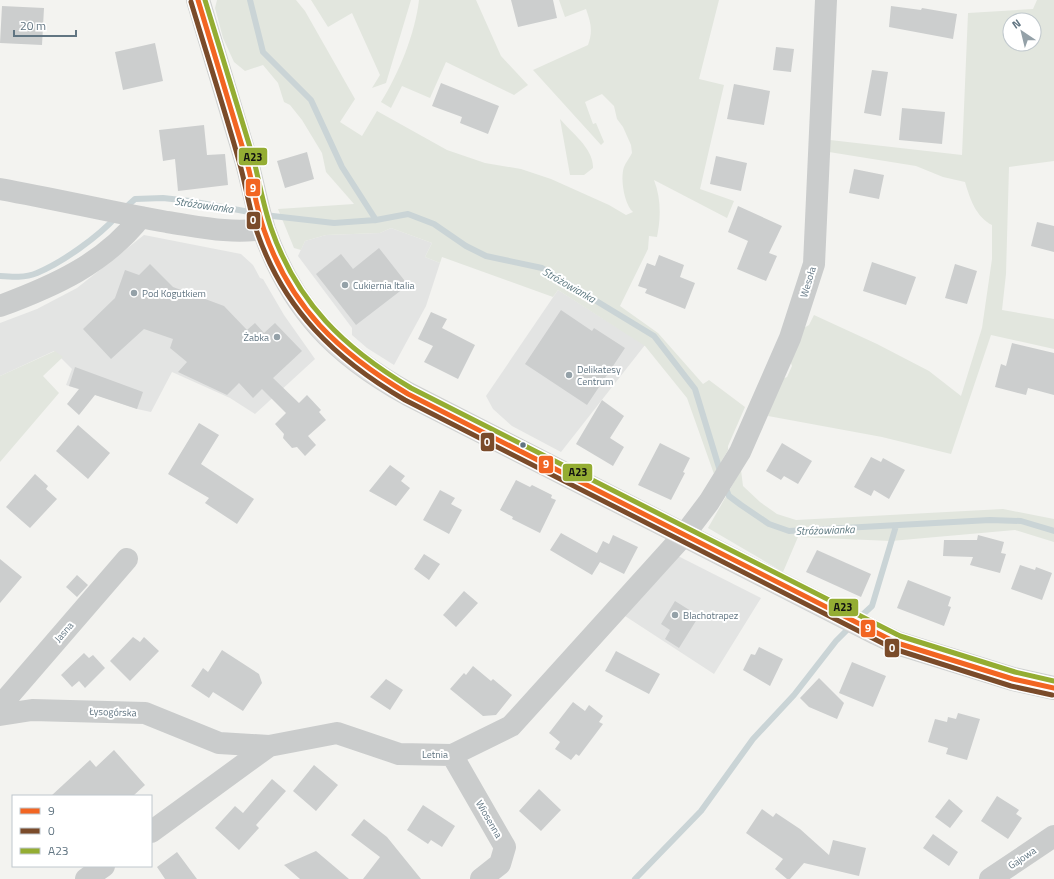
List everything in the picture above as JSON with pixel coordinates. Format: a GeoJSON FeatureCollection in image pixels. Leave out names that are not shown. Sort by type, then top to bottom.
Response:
{"type":"FeatureCollection","features":[{"type":"Feature","properties":{"kind":"main road"},"geometry":{"type":"LineString","coordinates":[[198,0],[254,189],[263,226],[281,272],[313,322],[354,360],[408,394],[897,642],[1014,679],[1054,688]]}},
{"type":"Feature","properties":{"kind":"street","name":"Wesoła"},"geometry":{"type":"LineString","coordinates":[[684,535],[708,502],[740,452],[790,338],[814,264],[826,0]]}},
{"type":"Feature","properties":{"kind":"street"},"geometry":{"type":"LineString","coordinates":[[0,189],[58,199],[104,211],[235,232],[263,226]]}},
{"type":"Feature","properties":{"kind":"street"},"geometry":{"type":"LineString","coordinates":[[0,306],[70,277],[108,251],[126,236],[134,216]]}},
{"type":"Feature","properties":{"kind":"street","name":"Letnia"},"geometry":{"type":"LineString","coordinates":[[152,831],[269,746],[336,733],[399,754],[452,755],[511,726],[684,535]]}},
{"type":"Feature","properties":{"kind":"street","name":"Jasna"},"geometry":{"type":"LineString","coordinates":[[0,706],[127,559]]}},
{"type":"Feature","properties":{"kind":"street","name":"Łysogórska"},"geometry":{"type":"LineString","coordinates":[[0,715],[32,710],[145,713],[219,743],[269,746]]}},
{"type":"Feature","properties":{"kind":"street","name":"Wiosenna"},"geometry":{"type":"LineString","coordinates":[[452,755],[505,847],[500,864],[481,879]]}},
{"type":"Feature","properties":{"kind":"street","name":"Gajowa"},"geometry":{"type":"LineString","coordinates":[[990,879],[1054,836]]}},
{"type":"Feature","properties":{"kind":"street"},"geometry":{"type":"LineString","coordinates":[[86,879],[103,867]]}},
{"type":"Feature","properties":{"kind":"shaded area"},"geometry":{"type":"Polygon","coordinates":[[[217,0],[296,0],[305,11],[355,99],[340,122],[362,136],[377,111],[447,150],[485,163],[521,169],[551,179],[609,205],[626,215],[633,212],[625,197],[622,178],[625,165],[632,153],[631,145],[623,127],[617,119],[614,106],[602,94],[585,102],[593,124],[596,123],[604,142],[601,145],[533,70],[588,45],[591,27],[586,9],[565,17],[559,0],[719,0],[699,79],[724,85],[700,189],[734,201],[727,218],[654,180],[660,208],[657,237],[649,236],[648,249],[620,306],[658,333],[703,384],[709,380],[745,407],[728,446],[728,450],[714,474],[687,398],[645,346],[558,290],[553,297],[442,257],[440,263],[425,257],[432,243],[391,228],[380,233],[326,235],[305,241],[301,250],[294,248],[278,209],[354,204],[326,172],[322,153],[302,120],[290,105],[284,102],[278,83],[263,65],[245,71],[234,62],[223,38],[215,8],[217,0]]]}},
{"type":"Feature","properties":{"kind":"shaded area"},"geometry":{"type":"Polygon","coordinates":[[[311,0],[411,0],[386,83],[372,88],[380,75],[352,13],[328,27],[311,0]]]}},
{"type":"Feature","properties":{"kind":"shaded area"},"geometry":{"type":"Polygon","coordinates":[[[419,0],[476,0],[501,56],[528,85],[514,95],[446,62],[430,98],[402,86],[391,108],[381,102],[394,79],[410,40],[419,0]]]}},
{"type":"Feature","properties":{"kind":"shaded area"},"geometry":{"type":"Polygon","coordinates":[[[1037,0],[1054,0],[1054,161],[1009,167],[1006,274],[1002,310],[1054,319],[1054,349],[991,335],[951,454],[882,437],[768,416],[777,381],[787,377],[792,366],[789,358],[802,329],[809,325],[814,315],[877,344],[929,371],[961,396],[982,328],[992,259],[992,225],[986,222],[974,207],[965,182],[943,177],[916,166],[829,152],[830,140],[962,155],[968,13],[1033,9],[1037,0]]]}},
{"type":"Feature","properties":{"kind":"shaded area"},"geometry":{"type":"Polygon","coordinates":[[[560,119],[590,154],[593,168],[584,175],[570,175],[560,119]]]}},
{"type":"Feature","properties":{"kind":"shaded area"},"geometry":{"type":"Polygon","coordinates":[[[391,228],[432,243],[425,257],[440,263],[426,306],[394,365],[367,348],[352,335],[352,328],[298,256],[305,241],[326,235],[380,233],[391,228]]]}},
{"type":"Feature","properties":{"kind":"shaded area"},"geometry":{"type":"Polygon","coordinates":[[[144,235],[241,254],[253,265],[260,278],[263,279],[284,315],[315,359],[255,414],[230,398],[172,372],[151,412],[137,409],[66,385],[72,369],[54,351],[0,376],[0,323],[37,309],[77,288],[144,235]]]}},
{"type":"Feature","properties":{"kind":"shaded area"},"geometry":{"type":"Polygon","coordinates":[[[558,290],[645,345],[561,452],[512,426],[493,409],[486,396],[558,290]]]}},
{"type":"Feature","properties":{"kind":"shaded area"},"geometry":{"type":"Polygon","coordinates":[[[55,351],[63,357],[43,376],[59,393],[0,462],[0,376],[55,351]]]}},
{"type":"Feature","properties":{"kind":"shaded area"},"geometry":{"type":"Polygon","coordinates":[[[741,470],[743,486],[760,502],[777,514],[796,520],[1003,509],[1054,519],[1054,542],[1015,530],[891,541],[798,537],[783,572],[708,528],[741,470]]]}},
{"type":"Feature","properties":{"kind":"shaded area"},"geometry":{"type":"Polygon","coordinates":[[[678,556],[761,598],[714,674],[625,616],[678,556]]]}},
{"type":"Feature","properties":{"kind":"building"},"geometry":{"type":"Polygon","coordinates":[[[511,0],[553,0],[557,18],[518,27],[511,0]]]}},
{"type":"Feature","properties":{"kind":"building"},"geometry":{"type":"Polygon","coordinates":[[[2,6],[44,8],[42,45],[0,43],[2,6]]]}},
{"type":"Feature","properties":{"kind":"building"},"geometry":{"type":"Polygon","coordinates":[[[891,6],[921,10],[922,8],[957,14],[953,39],[889,27],[891,6]]]}},
{"type":"Feature","properties":{"kind":"building"},"geometry":{"type":"Polygon","coordinates":[[[155,43],[163,81],[123,90],[115,52],[155,43]]]}},
{"type":"Feature","properties":{"kind":"building"},"geometry":{"type":"Polygon","coordinates":[[[776,47],[794,49],[791,72],[773,70],[776,47]]]}},
{"type":"Feature","properties":{"kind":"building"},"geometry":{"type":"Polygon","coordinates":[[[872,70],[888,72],[881,116],[864,113],[872,70]]]}},
{"type":"Feature","properties":{"kind":"building"},"geometry":{"type":"Polygon","coordinates":[[[441,83],[499,106],[488,134],[460,123],[462,117],[432,106],[441,83]]]}},
{"type":"Feature","properties":{"kind":"building"},"geometry":{"type":"Polygon","coordinates":[[[734,84],[770,91],[764,125],[727,119],[734,84]]]}},
{"type":"Feature","properties":{"kind":"building"},"geometry":{"type":"Polygon","coordinates":[[[902,108],[945,112],[942,144],[899,140],[902,108]]]}},
{"type":"Feature","properties":{"kind":"building"},"geometry":{"type":"Polygon","coordinates":[[[204,125],[207,155],[225,154],[228,185],[178,191],[175,159],[163,161],[159,130],[204,125]]]}},
{"type":"Feature","properties":{"kind":"building"},"geometry":{"type":"Polygon","coordinates":[[[307,152],[314,179],[285,188],[277,161],[307,152]]]}},
{"type":"Feature","properties":{"kind":"building"},"geometry":{"type":"Polygon","coordinates":[[[716,156],[747,163],[741,191],[710,184],[716,156]]]}},
{"type":"Feature","properties":{"kind":"building"},"geometry":{"type":"Polygon","coordinates":[[[854,169],[884,175],[879,199],[849,193],[854,169]]]}},
{"type":"Feature","properties":{"kind":"building"},"geometry":{"type":"Polygon","coordinates":[[[738,206],[782,226],[769,253],[777,256],[766,281],[737,269],[748,241],[728,232],[738,206]]]}},
{"type":"Feature","properties":{"kind":"building"},"geometry":{"type":"Polygon","coordinates":[[[1037,222],[1054,226],[1054,252],[1031,246],[1037,222]]]}},
{"type":"Feature","properties":{"kind":"building"},"geometry":{"type":"Polygon","coordinates":[[[379,248],[408,285],[356,325],[316,274],[341,254],[353,269],[379,248]]]}},
{"type":"Feature","properties":{"kind":"building"},"geometry":{"type":"Polygon","coordinates":[[[659,255],[684,265],[680,277],[695,283],[685,309],[645,293],[647,289],[638,286],[647,263],[655,266],[659,255]]]}},
{"type":"Feature","properties":{"kind":"building"},"geometry":{"type":"Polygon","coordinates":[[[872,262],[916,277],[906,305],[863,291],[872,262]]]}},
{"type":"Feature","properties":{"kind":"building"},"geometry":{"type":"Polygon","coordinates":[[[150,264],[173,287],[224,306],[247,330],[255,323],[264,333],[275,323],[302,351],[273,378],[299,403],[307,395],[321,410],[319,412],[326,420],[308,436],[316,445],[305,456],[297,447],[292,448],[283,438],[284,434],[275,424],[286,413],[262,389],[253,398],[239,383],[227,395],[178,372],[187,362],[170,348],[173,339],[144,329],[111,359],[83,329],[115,298],[125,270],[139,275],[150,264]]]}},
{"type":"Feature","properties":{"kind":"building"},"geometry":{"type":"Polygon","coordinates":[[[955,264],[977,271],[967,304],[945,298],[955,264]]]}},
{"type":"Feature","properties":{"kind":"building"},"geometry":{"type":"Polygon","coordinates":[[[561,310],[592,331],[594,328],[625,348],[587,405],[525,364],[561,310]]]}},
{"type":"Feature","properties":{"kind":"building"},"geometry":{"type":"Polygon","coordinates":[[[431,312],[447,319],[442,328],[475,345],[458,379],[424,362],[433,346],[418,339],[431,312]]]}},
{"type":"Feature","properties":{"kind":"building"},"geometry":{"type":"Polygon","coordinates":[[[1012,343],[1054,353],[1054,395],[1028,388],[1026,395],[995,387],[1001,364],[1006,366],[1012,343]]]}},
{"type":"Feature","properties":{"kind":"building"},"geometry":{"type":"Polygon","coordinates":[[[75,367],[143,392],[137,409],[95,395],[79,415],[67,404],[79,389],[69,386],[75,367]]]}},
{"type":"Feature","properties":{"kind":"building"},"geometry":{"type":"Polygon","coordinates":[[[602,400],[624,416],[610,438],[624,447],[613,466],[576,444],[602,400]]]}},
{"type":"Feature","properties":{"kind":"building"},"geometry":{"type":"Polygon","coordinates":[[[199,423],[219,435],[201,464],[254,499],[237,524],[205,503],[209,498],[168,474],[199,423]]]}},
{"type":"Feature","properties":{"kind":"building"},"geometry":{"type":"Polygon","coordinates":[[[78,425],[110,453],[88,479],[56,451],[78,425]]]}},
{"type":"Feature","properties":{"kind":"building"},"geometry":{"type":"Polygon","coordinates":[[[660,443],[690,458],[683,472],[685,473],[671,500],[638,485],[660,443]]]}},
{"type":"Feature","properties":{"kind":"building"},"geometry":{"type":"Polygon","coordinates":[[[782,443],[812,461],[798,484],[784,476],[781,480],[766,471],[782,443]]]}},
{"type":"Feature","properties":{"kind":"building"},"geometry":{"type":"Polygon","coordinates":[[[871,457],[881,462],[883,458],[905,470],[889,499],[874,490],[871,496],[854,487],[871,457]]]}},
{"type":"Feature","properties":{"kind":"building"},"geometry":{"type":"Polygon","coordinates":[[[390,465],[405,476],[401,481],[410,488],[396,506],[369,491],[390,465]]]}},
{"type":"Feature","properties":{"kind":"building"},"geometry":{"type":"Polygon","coordinates":[[[35,474],[48,486],[46,489],[57,499],[30,528],[6,507],[35,474]]]}},
{"type":"Feature","properties":{"kind":"building"},"geometry":{"type":"Polygon","coordinates":[[[516,480],[530,487],[532,485],[552,495],[551,498],[556,500],[540,533],[512,519],[513,517],[500,510],[516,480]]]}},
{"type":"Feature","properties":{"kind":"building"},"geometry":{"type":"Polygon","coordinates":[[[440,490],[455,498],[451,504],[462,510],[449,534],[423,520],[440,490]]]}},
{"type":"Feature","properties":{"kind":"building"},"geometry":{"type":"Polygon","coordinates":[[[561,533],[597,553],[603,541],[609,544],[613,535],[638,547],[624,574],[600,562],[592,575],[550,550],[561,533]]]}},
{"type":"Feature","properties":{"kind":"building"},"geometry":{"type":"Polygon","coordinates":[[[978,535],[1004,542],[1001,553],[1006,554],[1000,573],[970,565],[973,557],[943,556],[944,540],[977,540],[978,535]]]}},
{"type":"Feature","properties":{"kind":"building"},"geometry":{"type":"Polygon","coordinates":[[[817,550],[871,574],[861,597],[806,572],[817,550]]]}},
{"type":"Feature","properties":{"kind":"building"},"geometry":{"type":"Polygon","coordinates":[[[424,554],[440,564],[429,580],[414,569],[424,554]]]}},
{"type":"Feature","properties":{"kind":"building"},"geometry":{"type":"Polygon","coordinates":[[[0,559],[22,577],[0,603],[0,559]]]}},
{"type":"Feature","properties":{"kind":"building"},"geometry":{"type":"Polygon","coordinates":[[[1020,565],[1035,570],[1036,567],[1052,573],[1042,600],[1011,589],[1020,565]]]}},
{"type":"Feature","properties":{"kind":"building"},"geometry":{"type":"Polygon","coordinates":[[[77,575],[88,585],[77,597],[66,587],[77,575]]]}},
{"type":"Feature","properties":{"kind":"building"},"geometry":{"type":"Polygon","coordinates":[[[908,580],[951,597],[948,606],[951,607],[944,626],[897,608],[908,580]]]}},
{"type":"Feature","properties":{"kind":"building"},"geometry":{"type":"Polygon","coordinates":[[[464,591],[478,603],[456,627],[443,615],[464,591]]]}},
{"type":"Feature","properties":{"kind":"building"},"geometry":{"type":"Polygon","coordinates":[[[675,601],[699,616],[679,648],[665,639],[670,630],[661,624],[675,601]]]}},
{"type":"Feature","properties":{"kind":"building"},"geometry":{"type":"Polygon","coordinates":[[[133,637],[140,642],[144,637],[159,651],[130,681],[110,661],[133,637]]]}},
{"type":"Feature","properties":{"kind":"building"},"geometry":{"type":"Polygon","coordinates":[[[759,647],[783,659],[770,686],[743,670],[751,654],[755,655],[759,647]]]}},
{"type":"Feature","properties":{"kind":"building"},"geometry":{"type":"Polygon","coordinates":[[[222,650],[259,674],[262,683],[243,711],[213,692],[209,698],[191,686],[203,668],[208,672],[222,650]]]}},
{"type":"Feature","properties":{"kind":"building"},"geometry":{"type":"Polygon","coordinates":[[[616,651],[660,674],[649,694],[605,671],[616,651]]]}},
{"type":"Feature","properties":{"kind":"building"},"geometry":{"type":"Polygon","coordinates":[[[84,653],[89,658],[93,655],[105,668],[85,688],[79,681],[72,687],[61,675],[84,653]]]}},
{"type":"Feature","properties":{"kind":"building"},"geometry":{"type":"Polygon","coordinates":[[[852,662],[886,676],[873,707],[839,693],[852,662]]]}},
{"type":"Feature","properties":{"kind":"building"},"geometry":{"type":"Polygon","coordinates":[[[473,666],[491,681],[493,679],[512,695],[496,715],[483,716],[450,689],[464,673],[466,675],[473,666]]]}},
{"type":"Feature","properties":{"kind":"building"},"geometry":{"type":"Polygon","coordinates":[[[819,678],[844,703],[837,719],[809,707],[800,698],[819,678]]]}},
{"type":"Feature","properties":{"kind":"building"},"geometry":{"type":"Polygon","coordinates":[[[386,679],[403,690],[390,710],[370,697],[386,679]]]}},
{"type":"Feature","properties":{"kind":"building"},"geometry":{"type":"Polygon","coordinates":[[[573,702],[585,711],[589,705],[603,716],[599,722],[603,724],[579,756],[576,754],[571,760],[555,749],[560,742],[549,733],[573,702]]]}},
{"type":"Feature","properties":{"kind":"building"},"geometry":{"type":"Polygon","coordinates":[[[958,713],[980,719],[967,760],[946,754],[948,748],[928,742],[935,719],[947,722],[948,717],[956,719],[958,713]]]}},
{"type":"Feature","properties":{"kind":"building"},"geometry":{"type":"Polygon","coordinates":[[[114,750],[145,785],[134,795],[52,795],[90,760],[96,767],[114,750]]]}},
{"type":"Feature","properties":{"kind":"building"},"geometry":{"type":"Polygon","coordinates":[[[314,765],[338,785],[316,811],[293,791],[314,765]]]}},
{"type":"Feature","properties":{"kind":"building"},"geometry":{"type":"Polygon","coordinates":[[[272,779],[286,791],[256,825],[259,828],[239,850],[215,828],[235,806],[243,813],[272,779]]]}},
{"type":"Feature","properties":{"kind":"building"},"geometry":{"type":"Polygon","coordinates":[[[539,789],[561,810],[541,831],[519,811],[539,789]]]}},
{"type":"Feature","properties":{"kind":"building"},"geometry":{"type":"Polygon","coordinates":[[[997,796],[1019,810],[1016,814],[1022,818],[1008,839],[981,821],[997,796]]]}},
{"type":"Feature","properties":{"kind":"building"},"geometry":{"type":"Polygon","coordinates":[[[949,799],[963,811],[950,828],[935,817],[949,799]]]}},
{"type":"Feature","properties":{"kind":"building"},"geometry":{"type":"Polygon","coordinates":[[[423,805],[455,826],[442,847],[431,840],[428,844],[407,830],[423,805]]]}},
{"type":"Feature","properties":{"kind":"building"},"geometry":{"type":"Polygon","coordinates":[[[762,809],[773,817],[776,813],[800,829],[829,855],[833,840],[866,848],[859,876],[804,863],[790,879],[787,879],[775,869],[783,859],[746,833],[762,809]]]}},
{"type":"Feature","properties":{"kind":"building"},"geometry":{"type":"Polygon","coordinates":[[[364,819],[387,837],[421,879],[363,879],[380,857],[351,835],[364,819]]]}},
{"type":"Feature","properties":{"kind":"building"},"geometry":{"type":"Polygon","coordinates":[[[933,834],[958,852],[949,866],[923,848],[933,834]]]}},
{"type":"Feature","properties":{"kind":"building"},"geometry":{"type":"Polygon","coordinates":[[[316,851],[349,879],[300,879],[284,865],[316,851]]]}},
{"type":"Feature","properties":{"kind":"building"},"geometry":{"type":"Polygon","coordinates":[[[177,852],[197,879],[165,879],[157,867],[177,852]]]}},
{"type":"Feature","properties":{"kind":"waterway"},"geometry":{"type":"LineString","coordinates":[[250,0],[263,52],[311,100],[342,167],[376,220]]}},
{"type":"Feature","properties":{"kind":"waterway","name":"Stróżowianka"},"geometry":{"type":"LineString","coordinates":[[125,208],[135,199],[163,198],[190,201],[255,213]]}},
{"type":"Feature","properties":{"kind":"waterway","name":"Stróżowianka"},"geometry":{"type":"LineString","coordinates":[[264,215],[334,223],[376,220],[408,214],[434,224],[466,246],[486,256],[542,268],[654,336],[695,389],[721,474]]}},
{"type":"Feature","properties":{"kind":"waterway","name":"Stróżowianka"},"geometry":{"type":"LineString","coordinates":[[0,276],[28,276],[47,268],[69,256],[100,232],[117,216]]}},
{"type":"Feature","properties":{"kind":"waterway","name":"Stróżowianka"},"geometry":{"type":"LineString","coordinates":[[725,486],[729,496],[741,505],[769,524],[789,531],[990,520],[1021,521],[1054,531]]}},
{"type":"Feature","properties":{"kind":"waterway"},"geometry":{"type":"LineString","coordinates":[[858,619],[872,606],[896,526]]}},
{"type":"Feature","properties":{"kind":"waterway"},"geometry":{"type":"LineString","coordinates":[[635,879],[701,811],[753,739],[794,695],[836,641],[852,625]]}},
{"type":"Feature","properties":{"kind":"transit line","name":"9"},"geometry":{"type":"LineString","coordinates":[[198,0],[246,159],[261,221],[275,258],[288,283],[320,326],[360,362],[408,394],[897,643],[1013,679],[1054,688]]}},
{"type":"Feature","properties":{"kind":"transit line","name":"A23"},"geometry":{"type":"LineString","coordinates":[[205,0],[253,157],[268,219],[282,255],[294,279],[309,301],[344,340],[365,357],[411,388],[900,636],[1015,672],[1054,681]]}},
{"type":"Feature","properties":{"kind":"transit line","name":"0"},"geometry":{"type":"LineString","coordinates":[[191,2],[239,161],[254,223],[268,260],[297,309],[315,330],[356,367],[405,400],[894,649],[1011,686],[1052,695]]}},
{"type":"Feature","properties":{"kind":"place","name":"Cukiernia Italia"},"geometry":{"type":"Point","coordinates":[345,285]}},
{"type":"Feature","properties":{"kind":"place","name":"Pod Kogutkiem"},"geometry":{"type":"Point","coordinates":[134,293]}},
{"type":"Feature","properties":{"kind":"place","name":"Żabka"},"geometry":{"type":"Point","coordinates":[277,337]}},
{"type":"Feature","properties":{"kind":"place","name":"Delikatesy Centrum"},"geometry":{"type":"Point","coordinates":[569,375]}},
{"type":"Feature","properties":{"kind":"place","name":"Blachotrapez"},"geometry":{"type":"Point","coordinates":[675,615]}}]}
